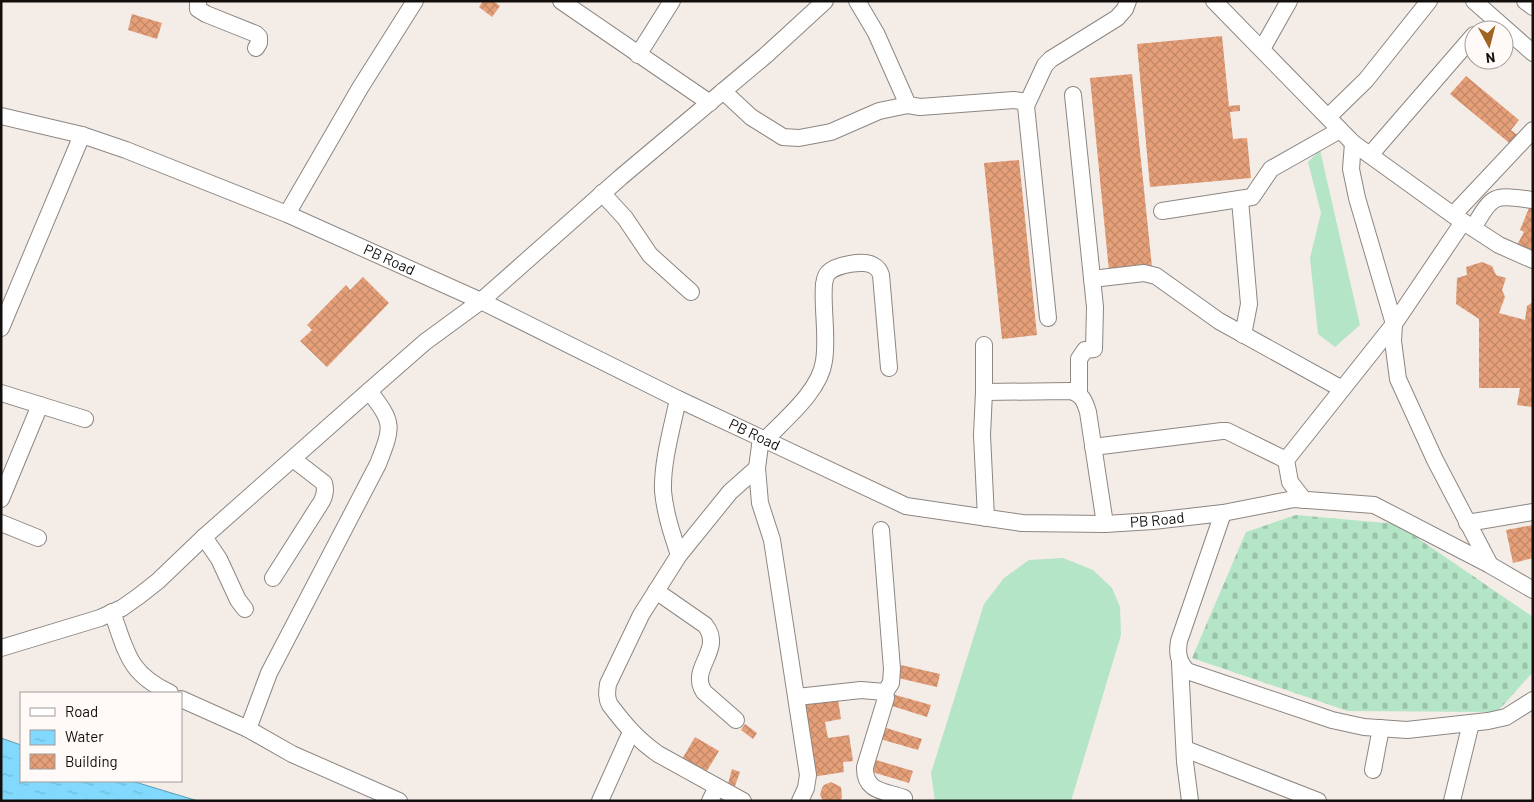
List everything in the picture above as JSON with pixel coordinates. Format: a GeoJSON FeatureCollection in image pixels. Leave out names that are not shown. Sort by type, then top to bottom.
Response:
{"type":"FeatureCollection","features":[{"type":"Feature","properties":{"kind":"street"},"geometry":{"type":"LineString","coordinates":[[198,1],[198,9],[206,14],[256,34],[259,38],[256,48]]}},
{"type":"Feature","properties":{"kind":"street"},"geometry":{"type":"LineString","coordinates":[[287,214],[360,88],[415,1]]}},
{"type":"Feature","properties":{"kind":"street"},"geometry":{"type":"LineString","coordinates":[[561,1],[710,103]]}},
{"type":"Feature","properties":{"kind":"street"},"geometry":{"type":"LineString","coordinates":[[638,55],[672,1]]}},
{"type":"Feature","properties":{"kind":"street"},"geometry":{"type":"LineString","coordinates":[[1,648],[100,618],[122,608],[158,581],[204,537],[368,391],[425,342],[481,301],[602,193],[710,103],[825,1]]}},
{"type":"Feature","properties":{"kind":"street"},"geometry":{"type":"LineString","coordinates":[[857,1],[876,33],[908,105]]}},
{"type":"Feature","properties":{"kind":"street"},"geometry":{"type":"LineString","coordinates":[[1048,318],[1026,106],[1045,65],[1051,59],[1117,18],[1128,1]]}},
{"type":"Feature","properties":{"kind":"street"},"geometry":{"type":"LineString","coordinates":[[1214,1],[1353,143],[1463,222],[1499,245],[1533,260]]}},
{"type":"Feature","properties":{"kind":"street"},"geometry":{"type":"LineString","coordinates":[[1262,49],[1289,1]]}},
{"type":"Feature","properties":{"kind":"street"},"geometry":{"type":"LineString","coordinates":[[1328,117],[1366,80],[1429,1]]}},
{"type":"Feature","properties":{"kind":"street"},"geometry":{"type":"LineString","coordinates":[[1474,1],[1533,53]]}},
{"type":"Feature","properties":{"kind":"street"},"geometry":{"type":"LineString","coordinates":[[1525,1],[1533,7]]}},
{"type":"Feature","properties":{"kind":"street"},"geometry":{"type":"LineString","coordinates":[[1487,20],[1491,16]]}},
{"type":"Feature","properties":{"kind":"street"},"geometry":{"type":"LineString","coordinates":[[1370,155],[1464,47]]}},
{"type":"Feature","properties":{"kind":"street"},"geometry":{"type":"LineString","coordinates":[[723,91],[751,117],[783,137],[799,138],[831,132],[879,111],[908,105],[920,107],[1014,100],[1021,101],[1026,106]]}},
{"type":"Feature","properties":{"kind":"street"},"geometry":{"type":"LineString","coordinates":[[1073,95],[1095,307],[1094,349],[1085,350],[1078,359],[1079,395]]}},
{"type":"Feature","properties":{"kind":"street","name":"PB Road"},"geometry":{"type":"LineString","coordinates":[[1,116],[82,135],[126,150],[287,214],[481,301],[678,399],[906,506],[1022,523],[1105,524],[1223,513],[1294,500],[1374,505],[1490,565],[1533,590]]}},
{"type":"Feature","properties":{"kind":"street"},"geometry":{"type":"LineString","coordinates":[[1162,211],[1252,198],[1271,169],[1340,130]]}},
{"type":"Feature","properties":{"kind":"street"},"geometry":{"type":"LineString","coordinates":[[1304,500],[1290,482],[1286,460],[1394,324],[1463,222],[1533,130]]}},
{"type":"Feature","properties":{"kind":"street"},"geometry":{"type":"LineString","coordinates":[[1,328],[82,135]]}},
{"type":"Feature","properties":{"kind":"street"},"geometry":{"type":"LineString","coordinates":[[1353,143],[1352,169],[1357,198],[1394,324],[1392,341],[1398,379],[1435,460],[1490,565]]}},
{"type":"Feature","properties":{"kind":"street"},"geometry":{"type":"LineString","coordinates":[[602,193],[629,223],[650,255],[691,292]]}},
{"type":"Feature","properties":{"kind":"street"},"geometry":{"type":"LineString","coordinates":[[1463,222],[1496,198],[1508,197],[1533,200]]}},
{"type":"Feature","properties":{"kind":"street"},"geometry":{"type":"LineString","coordinates":[[1240,200],[1248,304],[1243,335]]}},
{"type":"Feature","properties":{"kind":"street"},"geometry":{"type":"LineString","coordinates":[[800,801],[808,775],[772,540],[760,503],[757,468],[763,439],[802,401],[818,380],[824,360],[825,277],[835,268],[863,263],[875,266],[879,271],[881,275],[890,368]]}},
{"type":"Feature","properties":{"kind":"street"},"geometry":{"type":"LineString","coordinates":[[1092,279],[1144,273],[1156,276],[1219,321],[1342,389]]}},
{"type":"Feature","properties":{"kind":"street"},"geometry":{"type":"LineString","coordinates":[[984,345],[982,435],[986,518]]}},
{"type":"Feature","properties":{"kind":"street"},"geometry":{"type":"LineString","coordinates":[[248,729],[269,673],[378,464],[387,442],[389,421],[385,412],[368,391]]}},
{"type":"Feature","properties":{"kind":"street"},"geometry":{"type":"LineString","coordinates":[[984,392],[1070,391],[1079,395],[1086,402],[1105,524]]}},
{"type":"Feature","properties":{"kind":"street"},"geometry":{"type":"LineString","coordinates":[[1,393],[85,419]]}},
{"type":"Feature","properties":{"kind":"street"},"geometry":{"type":"LineString","coordinates":[[678,399],[666,461],[663,491],[670,526],[679,555]]}},
{"type":"Feature","properties":{"kind":"street"},"geometry":{"type":"LineString","coordinates":[[1,499],[40,405]]}},
{"type":"Feature","properties":{"kind":"street"},"geometry":{"type":"LineString","coordinates":[[1093,448],[1227,431],[1286,460]]}},
{"type":"Feature","properties":{"kind":"street"},"geometry":{"type":"LineString","coordinates":[[273,578],[325,494],[326,488],[324,483],[293,459]]}},
{"type":"Feature","properties":{"kind":"street"},"geometry":{"type":"LineString","coordinates":[[743,801],[714,794],[631,732],[608,701],[608,684],[641,615],[679,555],[730,492],[757,468]]}},
{"type":"Feature","properties":{"kind":"street"},"geometry":{"type":"LineString","coordinates":[[1468,522],[1533,512]]}},
{"type":"Feature","properties":{"kind":"street"},"geometry":{"type":"LineString","coordinates":[[1189,800],[1178,652],[1179,641],[1223,513]]}},
{"type":"Feature","properties":{"kind":"street"},"geometry":{"type":"LineString","coordinates":[[1,524],[38,538]]}},
{"type":"Feature","properties":{"kind":"street"},"geometry":{"type":"LineString","coordinates":[[881,530],[892,668],[891,683],[886,692],[865,776],[873,788],[904,798]]}},
{"type":"Feature","properties":{"kind":"street"},"geometry":{"type":"LineString","coordinates":[[204,537],[220,559],[235,593],[245,609]]}},
{"type":"Feature","properties":{"kind":"street"},"geometry":{"type":"LineString","coordinates":[[656,592],[705,625],[710,631],[712,644],[701,670],[700,687],[736,720]]}},
{"type":"Feature","properties":{"kind":"street"},"geometry":{"type":"LineString","coordinates":[[112,612],[133,665],[142,676],[155,686],[168,692]]}},
{"type":"Feature","properties":{"kind":"street"},"geometry":{"type":"LineString","coordinates":[[1180,663],[1187,670],[1332,720],[1364,727],[1407,730],[1471,723],[1506,717],[1533,700]]}},
{"type":"Feature","properties":{"kind":"street"},"geometry":{"type":"LineString","coordinates":[[797,697],[861,690],[886,692]]}},
{"type":"Feature","properties":{"kind":"street"},"geometry":{"type":"LineString","coordinates":[[182,699],[248,729],[292,754],[399,801]]}},
{"type":"Feature","properties":{"kind":"street"},"geometry":{"type":"LineString","coordinates":[[1452,801],[1471,723]]}},
{"type":"Feature","properties":{"kind":"street"},"geometry":{"type":"LineString","coordinates":[[1373,770],[1382,728]]}},
{"type":"Feature","properties":{"kind":"street"},"geometry":{"type":"LineString","coordinates":[[600,801],[631,732]]}},
{"type":"Feature","properties":{"kind":"street"},"geometry":{"type":"LineString","coordinates":[[1185,748],[1318,801]]}},
{"type":"Feature","properties":{"kind":"street"},"geometry":{"type":"LineString","coordinates":[[807,783],[816,801]]}},
{"type":"Feature","properties":{"kind":"green space"},"geometry":{"type":"Polygon","coordinates":[[[1320,150],[1360,325],[1335,347],[1318,334],[1310,258],[1321,213],[1308,162],[1320,150]]]}},
{"type":"Feature","properties":{"kind":"green space"},"geometry":{"type":"Polygon","coordinates":[[[1296,515],[1397,524],[1533,617],[1533,672],[1497,712],[1348,711],[1192,658],[1246,532],[1296,515]]]}},
{"type":"Feature","properties":{"kind":"green space"},"geometry":{"type":"Polygon","coordinates":[[[1063,558],[1093,570],[1112,588],[1120,607],[1121,635],[1071,801],[935,801],[931,773],[984,604],[1004,578],[1029,560],[1063,558]]]}},
{"type":"Feature","properties":{"kind":"water"},"geometry":{"type":"Polygon","coordinates":[[[1,738],[20,745],[20,782],[135,782],[198,801],[1,801],[1,738]]]}},
{"type":"Feature","properties":{"kind":"building"},"geometry":{"type":"Polygon","coordinates":[[[483,1],[493,1],[500,6],[492,17],[479,7],[483,1]]]}},
{"type":"Feature","properties":{"kind":"building"},"geometry":{"type":"Polygon","coordinates":[[[132,14],[162,23],[157,39],[128,30],[132,14]]]}},
{"type":"Feature","properties":{"kind":"building"},"geometry":{"type":"Polygon","coordinates":[[[1222,36],[1229,106],[1240,105],[1240,111],[1230,112],[1233,139],[1247,138],[1251,178],[1150,187],[1137,44],[1222,36]]]}},
{"type":"Feature","properties":{"kind":"building"},"geometry":{"type":"Polygon","coordinates":[[[1132,74],[1152,267],[1109,271],[1090,78],[1132,74]]]}},
{"type":"Feature","properties":{"kind":"building"},"geometry":{"type":"Polygon","coordinates":[[[1466,76],[1519,120],[1511,130],[1520,137],[1513,146],[1450,94],[1466,76]]]}},
{"type":"Feature","properties":{"kind":"building"},"geometry":{"type":"Polygon","coordinates":[[[1019,160],[1037,335],[1002,339],[984,163],[1019,160]]]}},
{"type":"Feature","properties":{"kind":"building"},"geometry":{"type":"Polygon","coordinates":[[[1529,208],[1533,209],[1533,255],[1516,247],[1524,232],[1520,230],[1529,208]]]}},
{"type":"Feature","properties":{"kind":"building"},"geometry":{"type":"Polygon","coordinates":[[[1482,262],[1492,266],[1496,275],[1506,278],[1502,290],[1505,297],[1499,313],[1525,320],[1527,306],[1533,302],[1533,407],[1517,405],[1520,388],[1479,388],[1479,319],[1456,304],[1457,278],[1467,275],[1466,267],[1482,262]]]}},
{"type":"Feature","properties":{"kind":"building"},"geometry":{"type":"Polygon","coordinates":[[[363,277],[389,303],[327,367],[300,341],[312,330],[307,325],[346,285],[350,290],[363,277]]]}},
{"type":"Feature","properties":{"kind":"building"},"geometry":{"type":"Polygon","coordinates":[[[1533,525],[1533,558],[1513,563],[1506,530],[1533,525]]]}},
{"type":"Feature","properties":{"kind":"building"},"geometry":{"type":"Polygon","coordinates":[[[901,665],[940,674],[937,687],[898,678],[901,665]]]}},
{"type":"Feature","properties":{"kind":"building"},"geometry":{"type":"Polygon","coordinates":[[[892,694],[931,705],[927,717],[889,705],[892,694]]]}},
{"type":"Feature","properties":{"kind":"building"},"geometry":{"type":"Polygon","coordinates":[[[838,699],[841,719],[825,722],[828,738],[849,735],[853,761],[843,762],[844,772],[812,777],[802,704],[838,699]]]}},
{"type":"Feature","properties":{"kind":"building"},"geometry":{"type":"Polygon","coordinates":[[[745,724],[757,733],[753,739],[741,730],[745,724]]]}},
{"type":"Feature","properties":{"kind":"building"},"geometry":{"type":"Polygon","coordinates":[[[883,727],[922,739],[918,750],[880,739],[883,727]]]}},
{"type":"Feature","properties":{"kind":"building"},"geometry":{"type":"Polygon","coordinates":[[[695,737],[719,751],[705,774],[681,761],[695,737]]]}},
{"type":"Feature","properties":{"kind":"building"},"geometry":{"type":"Polygon","coordinates":[[[876,760],[913,771],[909,783],[872,772],[876,760]]]}},
{"type":"Feature","properties":{"kind":"building"},"geometry":{"type":"Polygon","coordinates":[[[732,769],[740,772],[735,786],[728,784],[732,769]]]}},
{"type":"Feature","properties":{"kind":"building"},"geometry":{"type":"Polygon","coordinates":[[[831,782],[841,787],[842,797],[840,801],[823,801],[820,795],[824,785],[831,782]]]}}]}
